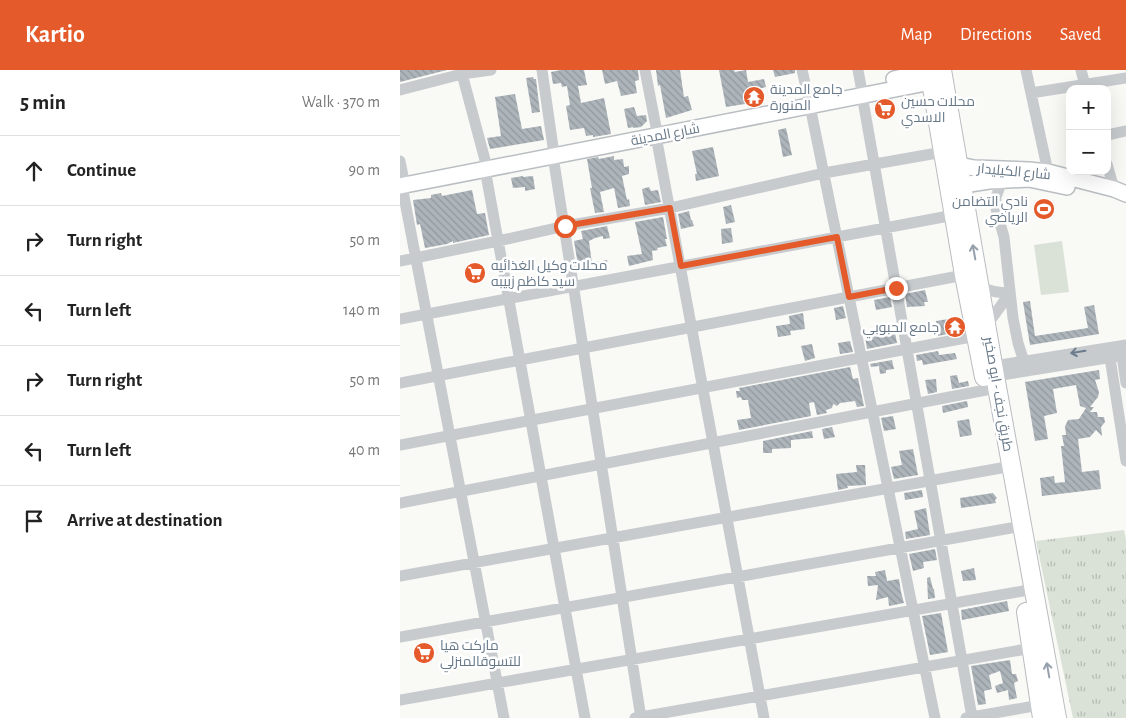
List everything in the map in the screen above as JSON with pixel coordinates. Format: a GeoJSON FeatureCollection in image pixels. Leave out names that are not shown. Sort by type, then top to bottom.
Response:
{"type":"FeatureCollection","features":[{"type":"Feature","properties":{"kind":"highway","name":"طريق نجف - ابو صخير"},"geometry":{"type":"LineString","coordinates":[[933,73],[943,152],[964,275],[981,331],[992,377],[1057,718]]}},
{"type":"Feature","properties":{"kind":"highway","name":"طريق نجف - ابو صخير"},"geometry":{"type":"LineString","coordinates":[[933,73],[963,185],[980,286],[981,331],[992,377],[1001,468],[1023,591],[1041,712]]}},
{"type":"Feature","properties":{"kind":"main road","name":"شارع المدينة"},"geometry":{"type":"LineString","coordinates":[[401,177],[485,165],[553,152],[862,90],[933,73]]}},
{"type":"Feature","properties":{"kind":"main road","name":"شارع الكيليدار"},"geometry":{"type":"LineString","coordinates":[[959,165],[974,168],[1048,172],[1121,196]]}},
{"type":"Feature","properties":{"kind":"main road","name":"شارع الكيليدار"},"geometry":{"type":"LineString","coordinates":[[963,185],[1010,179],[1029,179],[1121,196]]}},
{"type":"Feature","properties":{"kind":"street"},"geometry":{"type":"LineString","coordinates":[[400,90],[462,72],[490,70]]}},
{"type":"Feature","properties":{"kind":"street"},"geometry":{"type":"LineString","coordinates":[[542,70],[553,152],[632,659],[638,718],[1032,648]]}},
{"type":"Feature","properties":{"kind":"street"},"geometry":{"type":"LineString","coordinates":[[645,70],[764,718]]}},
{"type":"Feature","properties":{"kind":"street"},"geometry":{"type":"LineString","coordinates":[[802,70],[935,718]]}},
{"type":"Feature","properties":{"kind":"street"},"geometry":{"type":"LineString","coordinates":[[858,70],[962,660],[969,717],[1041,712]]}},
{"type":"Feature","properties":{"kind":"street"},"geometry":{"type":"LineString","coordinates":[[1026,70],[1048,172]]}},
{"type":"Feature","properties":{"kind":"street"},"geometry":{"type":"LineString","coordinates":[[1081,70],[1085,85]]}},
{"type":"Feature","properties":{"kind":"street"},"geometry":{"type":"LineString","coordinates":[[462,72],[485,165],[585,718]]}},
{"type":"Feature","properties":{"kind":"street"},"geometry":{"type":"LineString","coordinates":[[1095,85],[1126,78]]}},
{"type":"Feature","properties":{"kind":"street"},"geometry":{"type":"LineString","coordinates":[[1031,94],[1066,90]]}},
{"type":"Feature","properties":{"kind":"street"},"geometry":{"type":"LineString","coordinates":[[1111,134],[1126,131]]}},
{"type":"Feature","properties":{"kind":"street"},"geometry":{"type":"LineString","coordinates":[[400,261],[565,226],[670,208],[824,173],[943,152]]}},
{"type":"Feature","properties":{"kind":"street"},"geometry":{"type":"LineString","coordinates":[[1111,173],[1121,196]]}},
{"type":"Feature","properties":{"kind":"street"},"geometry":{"type":"LineString","coordinates":[[401,177],[504,718]]}},
{"type":"Feature","properties":{"kind":"street"},"geometry":{"type":"LineString","coordinates":[[1002,181],[996,197],[996,209],[1004,238],[1013,318],[1018,343],[1026,366]]}},
{"type":"Feature","properties":{"kind":"street"},"geometry":{"type":"LineString","coordinates":[[400,319],[954,215]]}},
{"type":"Feature","properties":{"kind":"street"},"geometry":{"type":"LineString","coordinates":[[400,383],[964,275]]}},
{"type":"Feature","properties":{"kind":"street"},"geometry":{"type":"LineString","coordinates":[[980,286],[998,293],[1010,293]]}},
{"type":"Feature","properties":{"kind":"street"},"geometry":{"type":"LineString","coordinates":[[400,445],[862,358],[981,331],[1010,293]]}},
{"type":"Feature","properties":{"kind":"street"},"geometry":{"type":"LineString","coordinates":[[1026,366],[1110,358],[1125,352]]}},
{"type":"Feature","properties":{"kind":"street"},"geometry":{"type":"LineString","coordinates":[[400,503],[917,403],[1026,366],[1125,352]]}},
{"type":"Feature","properties":{"kind":"street"},"geometry":{"type":"LineString","coordinates":[[1125,352],[1126,383]]}},
{"type":"Feature","properties":{"kind":"street"},"geometry":{"type":"LineString","coordinates":[[1110,358],[1126,461]]}},
{"type":"Feature","properties":{"kind":"street"},"geometry":{"type":"LineString","coordinates":[[400,576],[1001,468]]}},
{"type":"Feature","properties":{"kind":"street"},"geometry":{"type":"LineString","coordinates":[[400,637],[1011,528]]}},
{"type":"Feature","properties":{"kind":"street"},"geometry":{"type":"LineString","coordinates":[[400,700],[1023,591]]}},
{"type":"Feature","properties":{"kind":"green space"},"geometry":{"type":"Polygon","coordinates":[[[1062,241],[1069,292],[1041,295],[1034,245],[1062,241]]]}},
{"type":"Feature","properties":{"kind":"green space"},"geometry":{"type":"Polygon","coordinates":[[[1124,530],[1126,540],[1126,718],[1073,718],[1036,541],[1124,530]]]}},
{"type":"Feature","properties":{"kind":"building"},"geometry":{"type":"Polygon","coordinates":[[[400,70],[447,70],[400,82],[400,70]]]}},
{"type":"Feature","properties":{"kind":"building"},"geometry":{"type":"Polygon","coordinates":[[[584,70],[587,85],[578,86],[581,103],[604,98],[611,134],[593,137],[593,135],[586,136],[584,128],[570,130],[566,106],[570,105],[567,86],[562,87],[561,83],[553,84],[551,72],[584,70]]]}},
{"type":"Feature","properties":{"kind":"building"},"geometry":{"type":"Polygon","coordinates":[[[602,70],[638,70],[639,80],[635,81],[637,93],[621,96],[617,81],[605,84],[602,70]]]}},
{"type":"Feature","properties":{"kind":"building"},"geometry":{"type":"Polygon","coordinates":[[[656,70],[680,70],[684,97],[688,96],[692,110],[666,118],[656,70]]]}},
{"type":"Feature","properties":{"kind":"building"},"geometry":{"type":"Polygon","coordinates":[[[719,70],[734,70],[735,72],[746,70],[748,82],[764,79],[766,87],[749,91],[751,103],[726,107],[719,70]]]}},
{"type":"Feature","properties":{"kind":"building"},"geometry":{"type":"Polygon","coordinates":[[[773,70],[795,70],[795,73],[775,77],[773,70]]]}},
{"type":"Feature","properties":{"kind":"building"},"geometry":{"type":"Polygon","coordinates":[[[533,77],[536,79],[540,112],[532,113],[526,78],[533,77]]]}},
{"type":"Feature","properties":{"kind":"building"},"geometry":{"type":"Polygon","coordinates":[[[515,94],[522,129],[541,126],[544,140],[490,149],[487,138],[501,136],[495,97],[515,94]]]}},
{"type":"Feature","properties":{"kind":"building"},"geometry":{"type":"Polygon","coordinates":[[[634,107],[637,116],[646,115],[647,121],[641,127],[628,128],[624,109],[634,107]]]}},
{"type":"Feature","properties":{"kind":"building"},"geometry":{"type":"Polygon","coordinates":[[[786,128],[792,155],[783,157],[778,130],[786,128]]]}},
{"type":"Feature","properties":{"kind":"building"},"geometry":{"type":"Polygon","coordinates":[[[713,147],[719,176],[696,181],[695,174],[697,174],[692,151],[713,147]]]}},
{"type":"Feature","properties":{"kind":"building"},"geometry":{"type":"Polygon","coordinates":[[[614,156],[614,160],[623,159],[624,167],[629,166],[629,174],[622,176],[630,206],[618,208],[614,188],[600,192],[604,212],[595,213],[587,159],[614,156]]]}},
{"type":"Feature","properties":{"kind":"building"},"geometry":{"type":"Polygon","coordinates":[[[533,176],[535,189],[525,191],[525,187],[513,188],[511,178],[533,176]]]}},
{"type":"Feature","properties":{"kind":"building"},"geometry":{"type":"Polygon","coordinates":[[[649,187],[651,191],[658,190],[661,202],[645,205],[642,189],[649,187]]]}},
{"type":"Feature","properties":{"kind":"building"},"geometry":{"type":"Polygon","coordinates":[[[472,190],[477,214],[485,213],[489,235],[425,248],[420,224],[417,225],[413,200],[431,198],[431,195],[441,193],[442,196],[472,190]]]}},
{"type":"Feature","properties":{"kind":"building"},"geometry":{"type":"Polygon","coordinates":[[[731,205],[735,222],[726,224],[723,207],[731,205]]]}},
{"type":"Feature","properties":{"kind":"building"},"geometry":{"type":"Polygon","coordinates":[[[689,211],[694,226],[681,229],[678,214],[689,211]]]}},
{"type":"Feature","properties":{"kind":"building"},"geometry":{"type":"Polygon","coordinates":[[[663,217],[667,246],[652,251],[653,260],[629,266],[627,256],[642,254],[635,222],[663,217]]]}},
{"type":"Feature","properties":{"kind":"building"},"geometry":{"type":"Polygon","coordinates":[[[607,226],[610,238],[603,239],[603,236],[589,241],[592,264],[578,265],[574,241],[583,239],[581,231],[607,226]]]}},
{"type":"Feature","properties":{"kind":"building"},"geometry":{"type":"Polygon","coordinates":[[[731,228],[733,242],[722,244],[721,229],[731,228]]]}},
{"type":"Feature","properties":{"kind":"building"},"geometry":{"type":"Polygon","coordinates":[[[607,260],[609,271],[599,272],[597,262],[607,260]]]}},
{"type":"Feature","properties":{"kind":"building"},"geometry":{"type":"Polygon","coordinates":[[[925,290],[928,302],[924,302],[925,306],[907,307],[905,294],[925,290]]]}},
{"type":"Feature","properties":{"kind":"building"},"geometry":{"type":"Polygon","coordinates":[[[890,297],[892,307],[876,310],[874,300],[890,297]]]}},
{"type":"Feature","properties":{"kind":"building"},"geometry":{"type":"Polygon","coordinates":[[[1030,301],[1035,336],[1088,328],[1084,307],[1094,305],[1099,334],[1030,345],[1023,302],[1030,301]]]}},
{"type":"Feature","properties":{"kind":"building"},"geometry":{"type":"Polygon","coordinates":[[[843,306],[846,318],[836,320],[834,308],[843,306]]]}},
{"type":"Feature","properties":{"kind":"building"},"geometry":{"type":"Polygon","coordinates":[[[803,313],[805,329],[790,331],[791,335],[778,337],[776,326],[790,324],[789,316],[803,313]]]}},
{"type":"Feature","properties":{"kind":"building"},"geometry":{"type":"Polygon","coordinates":[[[955,318],[957,332],[938,336],[936,321],[955,318]]]}},
{"type":"Feature","properties":{"kind":"building"},"geometry":{"type":"Polygon","coordinates":[[[895,333],[897,343],[867,349],[865,337],[895,333]]]}},
{"type":"Feature","properties":{"kind":"building"},"geometry":{"type":"Polygon","coordinates":[[[850,341],[853,352],[840,354],[838,343],[850,341]]]}},
{"type":"Feature","properties":{"kind":"building"},"geometry":{"type":"Polygon","coordinates":[[[812,344],[815,358],[805,361],[801,346],[812,344]]]}},
{"type":"Feature","properties":{"kind":"building"},"geometry":{"type":"Polygon","coordinates":[[[938,351],[939,355],[955,353],[957,359],[923,365],[922,360],[917,361],[916,355],[938,351]]]}},
{"type":"Feature","properties":{"kind":"building"},"geometry":{"type":"Polygon","coordinates":[[[892,360],[894,369],[886,370],[886,373],[880,374],[879,366],[871,367],[870,364],[892,360]]]}},
{"type":"Feature","properties":{"kind":"building"},"geometry":{"type":"Polygon","coordinates":[[[850,367],[853,379],[858,378],[864,406],[857,407],[855,401],[840,403],[837,406],[833,404],[832,408],[826,410],[827,413],[817,415],[814,402],[809,403],[811,416],[739,430],[737,420],[751,418],[748,400],[742,400],[741,397],[737,398],[736,391],[740,391],[739,388],[850,367]]]}},
{"type":"Feature","properties":{"kind":"building"},"geometry":{"type":"Polygon","coordinates":[[[1099,370],[1100,379],[1095,380],[1099,392],[1098,397],[1090,407],[1094,407],[1090,412],[1097,412],[1098,417],[1104,417],[1105,422],[1101,427],[1102,436],[1096,430],[1090,437],[1078,439],[1082,472],[1099,470],[1101,489],[1042,496],[1040,478],[1054,476],[1055,483],[1065,482],[1061,446],[1064,446],[1062,435],[1066,435],[1065,426],[1068,420],[1079,419],[1086,408],[1080,406],[1076,385],[1053,389],[1057,413],[1044,416],[1048,439],[1035,441],[1025,382],[1099,370]]]}},
{"type":"Feature","properties":{"kind":"building"},"geometry":{"type":"Polygon","coordinates":[[[957,375],[959,383],[968,381],[969,386],[952,389],[950,376],[957,375]]]}},
{"type":"Feature","properties":{"kind":"building"},"geometry":{"type":"Polygon","coordinates":[[[936,379],[937,392],[928,394],[925,380],[936,379]]]}},
{"type":"Feature","properties":{"kind":"building"},"geometry":{"type":"Polygon","coordinates":[[[967,401],[968,407],[943,413],[942,406],[967,401]]]}},
{"type":"Feature","properties":{"kind":"building"},"geometry":{"type":"Polygon","coordinates":[[[893,416],[896,429],[884,431],[881,418],[893,416]]]}},
{"type":"Feature","properties":{"kind":"building"},"geometry":{"type":"Polygon","coordinates":[[[969,419],[972,435],[960,437],[957,421],[969,419]]]}},
{"type":"Feature","properties":{"kind":"building"},"geometry":{"type":"Polygon","coordinates":[[[832,427],[835,437],[824,439],[822,429],[832,427]]]}},
{"type":"Feature","properties":{"kind":"building"},"geometry":{"type":"Polygon","coordinates":[[[812,431],[813,438],[791,440],[791,448],[772,449],[772,453],[763,453],[763,441],[812,431]]]}},
{"type":"Feature","properties":{"kind":"building"},"geometry":{"type":"Polygon","coordinates":[[[913,449],[918,475],[894,479],[891,467],[902,465],[899,451],[913,449]]]}},
{"type":"Feature","properties":{"kind":"building"},"geometry":{"type":"Polygon","coordinates":[[[856,465],[865,465],[866,485],[847,486],[848,488],[838,490],[836,474],[857,472],[856,465]]]}},
{"type":"Feature","properties":{"kind":"building"},"geometry":{"type":"Polygon","coordinates":[[[922,490],[923,497],[905,500],[904,493],[922,490]]]}},
{"type":"Feature","properties":{"kind":"building"},"geometry":{"type":"Polygon","coordinates":[[[993,493],[997,498],[995,500],[996,503],[961,508],[960,498],[993,493]]]}},
{"type":"Feature","properties":{"kind":"building"},"geometry":{"type":"Polygon","coordinates":[[[926,508],[930,535],[906,539],[905,532],[918,529],[914,511],[926,508]]]}},
{"type":"Feature","properties":{"kind":"building"},"geometry":{"type":"Polygon","coordinates":[[[935,549],[937,560],[923,562],[924,568],[913,571],[909,554],[935,549]]]}},
{"type":"Feature","properties":{"kind":"building"},"geometry":{"type":"Polygon","coordinates":[[[974,568],[976,580],[963,581],[961,571],[974,568]]]}},
{"type":"Feature","properties":{"kind":"building"},"geometry":{"type":"Polygon","coordinates":[[[885,570],[887,581],[899,579],[904,603],[889,606],[888,597],[876,600],[878,585],[868,586],[867,576],[876,576],[875,572],[885,570]]]}},
{"type":"Feature","properties":{"kind":"building"},"geometry":{"type":"Polygon","coordinates":[[[930,577],[935,598],[928,599],[927,578],[930,577]]]}},
{"type":"Feature","properties":{"kind":"building"},"geometry":{"type":"Polygon","coordinates":[[[1007,601],[1009,611],[962,620],[961,610],[1007,601]]]}},
{"type":"Feature","properties":{"kind":"building"},"geometry":{"type":"Polygon","coordinates":[[[941,613],[948,652],[930,655],[922,616],[941,613]]]}},
{"type":"Feature","properties":{"kind":"building"},"geometry":{"type":"Polygon","coordinates":[[[1010,660],[1012,674],[1016,674],[1018,681],[1014,683],[1017,698],[1009,700],[1008,690],[997,693],[995,686],[1003,683],[1000,671],[989,675],[992,689],[984,691],[986,704],[978,705],[971,666],[1010,660]]]}},
{"type":"Feature","properties":{"kind":"place","name":"جامع المدينة المنورة"},"geometry":{"type":"Point","coordinates":[754,97]}},
{"type":"Feature","properties":{"kind":"place","name":"محلات حسين الاسدي"},"geometry":{"type":"Point","coordinates":[885,109]}},
{"type":"Feature","properties":{"kind":"place","name":"نادي التضامن الرياضي"},"geometry":{"type":"Point","coordinates":[1044,209]}},
{"type":"Feature","properties":{"kind":"place","name":"محلات وكيل الغذائيه سيد كاظم زبيبه"},"geometry":{"type":"Point","coordinates":[475,273]}},
{"type":"Feature","properties":{"kind":"place","name":"جامع الحبوبي"},"geometry":{"type":"Point","coordinates":[955,327]}},
{"type":"Feature","properties":{"kind":"place","name":"ماركت هيا للتسوقالمنزلي"},"geometry":{"type":"Point","coordinates":[424,653]}},
{"type":"Feature","properties":{"kind":"route"},"geometry":{"type":"LineString","coordinates":[[565,226],[670,208],[681,266],[837,237],[849,297],[896,288]]}}]}
